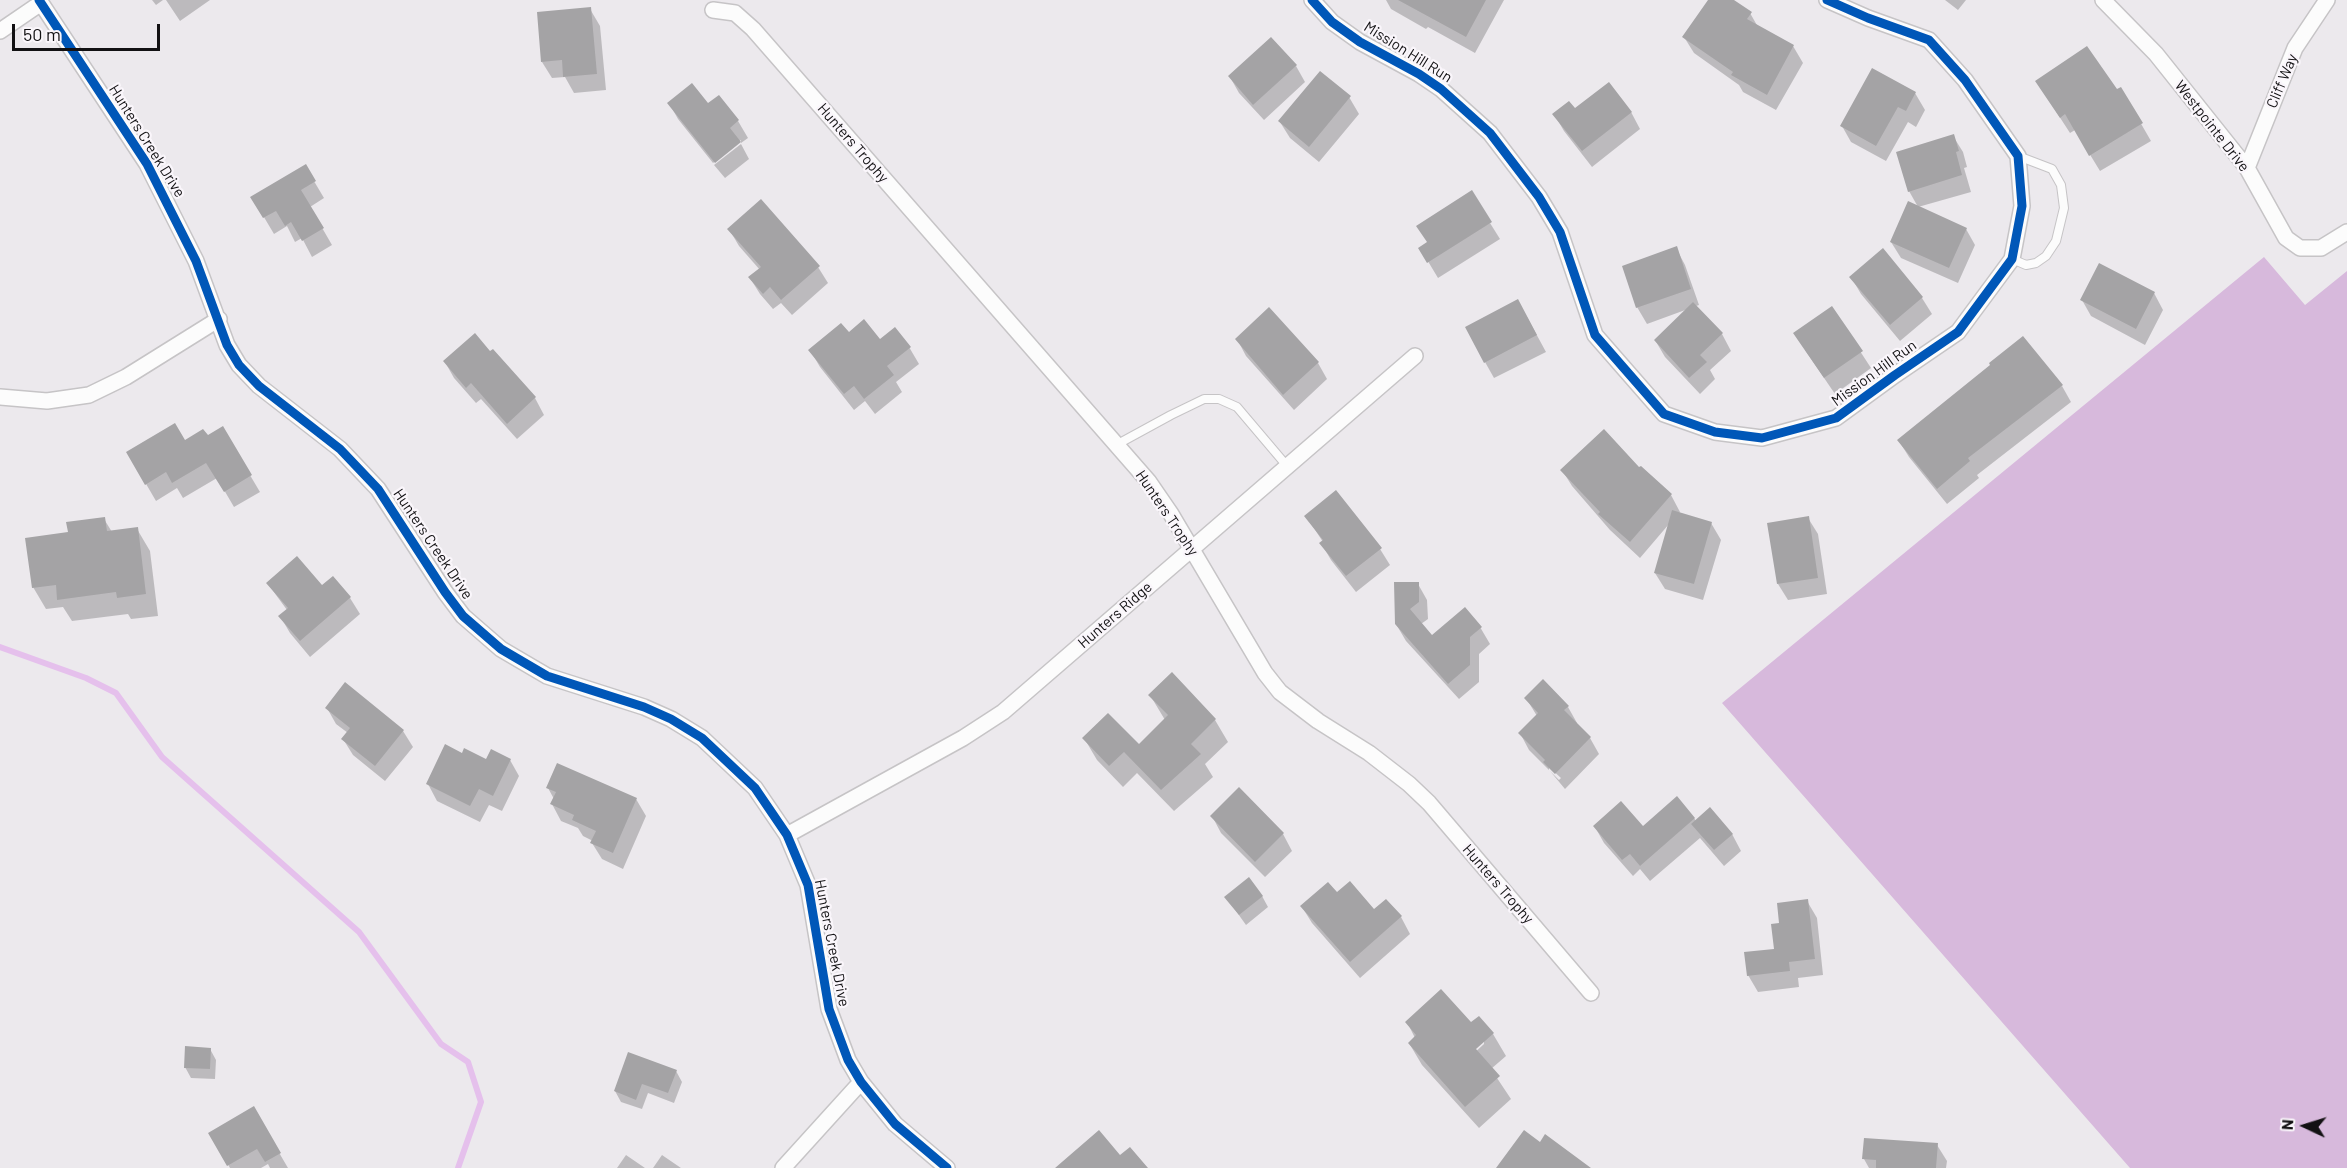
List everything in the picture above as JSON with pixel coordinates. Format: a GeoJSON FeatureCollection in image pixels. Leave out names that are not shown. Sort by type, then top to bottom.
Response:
{"type":"FeatureCollection","features":[{"type":"Feature","properties":{"kind":"street","name":"Mission Hill Run"},"geometry":{"type":"LineString","coordinates":[[1312,0],[1332,22],[1360,42],[1419,74],[1441,89],[1490,133],[1539,197],[1560,232],[1595,335],[1664,414],[1715,432],[1762,438],[1836,418],[1958,332],[2012,259],[2022,206],[2018,156]]}},
{"type":"Feature","properties":{"kind":"street"},"geometry":{"type":"LineString","coordinates":[[1827,0],[1929,40],[1965,80],[2018,156]]}},
{"type":"Feature","properties":{"kind":"street","name":"Westpointe Drive"},"geometry":{"type":"LineString","coordinates":[[2103,0],[2156,54],[2247,168],[2286,238],[2292,244],[2300,248],[2321,248],[2347,232]]}},
{"type":"Feature","properties":{"kind":"street","name":"Cliff Way"},"geometry":{"type":"LineString","coordinates":[[2247,168],[2295,48],[2327,0]]}},
{"type":"Feature","properties":{"kind":"street"},"geometry":{"type":"LineString","coordinates":[[0,31],[40,2]]}},
{"type":"Feature","properties":{"kind":"street","name":"Hunters Creek Drive"},"geometry":{"type":"LineString","coordinates":[[40,2],[147,164],[196,261],[227,345],[239,365],[259,386],[340,449],[378,489],[463,616],[522,663],[547,676],[672,718],[702,738],[754,788],[787,835],[808,885],[829,1009],[837,1035],[861,1082],[895,1124],[947,1168]]}},
{"type":"Feature","properties":{"kind":"street","name":"Hunters Trophy"},"geometry":{"type":"LineString","coordinates":[[713,10],[735,13],[753,28],[1149,482],[1265,673],[1280,692],[1318,721],[1369,753],[1429,803],[1592,993]]}},
{"type":"Feature","properties":{"kind":"street"},"geometry":{"type":"LineString","coordinates":[[0,397],[47,401],[88,395],[126,377],[219,320]]}},
{"type":"Feature","properties":{"kind":"street","name":"Hunters Ridge"},"geometry":{"type":"LineString","coordinates":[[787,835],[985,725],[1021,697],[1415,356]]}},
{"type":"Feature","properties":{"kind":"street"},"geometry":{"type":"LineString","coordinates":[[783,1168],[861,1082]]}},
{"type":"Feature","properties":{"kind":"lane"},"geometry":{"type":"LineString","coordinates":[[2012,259],[2026,265],[2036,263],[2046,256],[2056,241],[2064,208],[2061,185],[2052,169],[2018,156]]}},
{"type":"Feature","properties":{"kind":"lane"},"geometry":{"type":"LineString","coordinates":[[1116,445],[1204,399],[1219,399],[1237,407],[1287,466]]}},
{"type":"Feature","properties":{"kind":"shaded area"},"geometry":{"type":"Polygon","coordinates":[[[2264,257],[2305,305],[2347,271],[2347,1168],[2130,1168],[1722,703],[2264,257]]]}},
{"type":"Feature","properties":{"kind":"building"},"geometry":{"type":"Polygon","coordinates":[[[1398,0],[1486,0],[1466,37],[1398,0]]]}},
{"type":"Feature","properties":{"kind":"building"},"geometry":{"type":"Polygon","coordinates":[[[1708,0],[1734,0],[1752,12],[1747,19],[1794,45],[1767,95],[1731,75],[1733,72],[1682,37],[1708,0]]]}},
{"type":"Feature","properties":{"kind":"building"},"geometry":{"type":"Polygon","coordinates":[[[591,7],[597,74],[563,77],[562,60],[541,62],[537,12],[591,7]]]}},
{"type":"Feature","properties":{"kind":"building"},"geometry":{"type":"Polygon","coordinates":[[[1271,37],[1297,65],[1253,105],[1228,76],[1271,37]]]}},
{"type":"Feature","properties":{"kind":"building"},"geometry":{"type":"Polygon","coordinates":[[[2087,46],[2117,89],[2121,87],[2143,123],[2089,156],[2065,114],[2060,118],[2035,81],[2087,46]]]}},
{"type":"Feature","properties":{"kind":"building"},"geometry":{"type":"Polygon","coordinates":[[[1872,68],[1916,92],[1906,111],[1898,107],[1876,146],[1840,126],[1872,68]]]}},
{"type":"Feature","properties":{"kind":"building"},"geometry":{"type":"Polygon","coordinates":[[[1320,71],[1351,96],[1309,147],[1278,121],[1320,71]]]}},
{"type":"Feature","properties":{"kind":"building"},"geometry":{"type":"Polygon","coordinates":[[[1609,82],[1632,112],[1582,151],[1552,114],[1569,101],[1575,108],[1609,82]]]}},
{"type":"Feature","properties":{"kind":"building"},"geometry":{"type":"Polygon","coordinates":[[[692,83],[708,103],[719,95],[739,120],[730,128],[741,142],[715,163],[667,103],[692,83]]]}},
{"type":"Feature","properties":{"kind":"building"},"geometry":{"type":"Polygon","coordinates":[[[1954,134],[1962,175],[1908,192],[1896,152],[1954,134]]]}},
{"type":"Feature","properties":{"kind":"building"},"geometry":{"type":"Polygon","coordinates":[[[306,164],[316,181],[301,190],[324,228],[302,241],[291,222],[285,226],[276,211],[263,218],[250,197],[306,164]]]}},
{"type":"Feature","properties":{"kind":"building"},"geometry":{"type":"Polygon","coordinates":[[[1472,190],[1492,222],[1427,263],[1418,248],[1427,242],[1416,226],[1472,190]]]}},
{"type":"Feature","properties":{"kind":"building"},"geometry":{"type":"Polygon","coordinates":[[[761,199],[820,266],[781,300],[770,287],[763,294],[748,277],[761,267],[727,229],[761,199]]]}},
{"type":"Feature","properties":{"kind":"building"},"geometry":{"type":"Polygon","coordinates":[[[1908,201],[1967,228],[1949,268],[1890,242],[1908,201]]]}},
{"type":"Feature","properties":{"kind":"building"},"geometry":{"type":"Polygon","coordinates":[[[1677,246],[1691,289],[1636,308],[1622,266],[1677,246]]]}},
{"type":"Feature","properties":{"kind":"building"},"geometry":{"type":"Polygon","coordinates":[[[1883,248],[1923,297],[1890,325],[1849,277],[1883,248]]]}},
{"type":"Feature","properties":{"kind":"building"},"geometry":{"type":"Polygon","coordinates":[[[2099,263],[2155,292],[2136,329],[2080,300],[2099,263]]]}},
{"type":"Feature","properties":{"kind":"building"},"geometry":{"type":"Polygon","coordinates":[[[1518,299],[1537,335],[1484,363],[1465,327],[1518,299]]]}},
{"type":"Feature","properties":{"kind":"building"},"geometry":{"type":"Polygon","coordinates":[[[1693,302],[1723,333],[1700,355],[1707,362],[1689,378],[1654,340],[1693,302]]]}},
{"type":"Feature","properties":{"kind":"building"},"geometry":{"type":"Polygon","coordinates":[[[1832,306],[1863,351],[1824,378],[1793,333],[1832,306]]]}},
{"type":"Feature","properties":{"kind":"building"},"geometry":{"type":"Polygon","coordinates":[[[1269,307],[1319,362],[1283,395],[1235,339],[1269,307]]]}},
{"type":"Feature","properties":{"kind":"building"},"geometry":{"type":"Polygon","coordinates":[[[864,319],[880,339],[895,327],[911,347],[887,366],[894,375],[864,399],[854,386],[844,394],[808,350],[841,323],[849,332],[864,319]]]}},
{"type":"Feature","properties":{"kind":"building"},"geometry":{"type":"Polygon","coordinates":[[[475,333],[490,351],[493,349],[536,397],[507,424],[471,383],[466,388],[443,361],[475,333]]]}},
{"type":"Feature","properties":{"kind":"building"},"geometry":{"type":"Polygon","coordinates":[[[2023,336],[2063,385],[1968,458],[1970,461],[1937,489],[1897,440],[2023,336]]]}},
{"type":"Feature","properties":{"kind":"building"},"geometry":{"type":"Polygon","coordinates":[[[175,423],[185,440],[203,429],[208,435],[223,426],[252,475],[224,492],[206,463],[172,483],[166,472],[145,485],[126,452],[175,423]]]}},
{"type":"Feature","properties":{"kind":"building"},"geometry":{"type":"Polygon","coordinates":[[[1604,429],[1639,467],[1641,466],[1672,494],[1630,542],[1598,514],[1600,512],[1560,470],[1604,429]]]}},
{"type":"Feature","properties":{"kind":"building"},"geometry":{"type":"Polygon","coordinates":[[[1336,490],[1382,548],[1346,576],[1319,543],[1323,540],[1304,516],[1336,490]]]}},
{"type":"Feature","properties":{"kind":"building"},"geometry":{"type":"Polygon","coordinates":[[[1672,510],[1712,522],[1694,584],[1654,573],[1672,510]]]}},
{"type":"Feature","properties":{"kind":"building"},"geometry":{"type":"Polygon","coordinates":[[[1809,516],[1818,578],[1777,584],[1767,523],[1809,516]]]}},
{"type":"Feature","properties":{"kind":"building"},"geometry":{"type":"Polygon","coordinates":[[[105,517],[107,531],[138,527],[146,594],[117,598],[116,592],[57,600],[56,585],[32,588],[25,538],[68,532],[66,522],[105,517]]]}},
{"type":"Feature","properties":{"kind":"building"},"geometry":{"type":"Polygon","coordinates":[[[297,556],[322,585],[333,576],[351,597],[300,641],[278,616],[288,608],[266,583],[297,556]]]}},
{"type":"Feature","properties":{"kind":"building"},"geometry":{"type":"Polygon","coordinates":[[[1394,582],[1419,582],[1419,602],[1410,609],[1432,635],[1465,607],[1482,627],[1470,637],[1470,665],[1448,684],[1395,624],[1394,582]]]}},
{"type":"Feature","properties":{"kind":"building"},"geometry":{"type":"Polygon","coordinates":[[[1172,672],[1216,719],[1191,744],[1201,754],[1161,790],[1124,752],[1109,766],[1082,738],[1108,713],[1139,744],[1168,715],[1148,695],[1172,672]]]}},
{"type":"Feature","properties":{"kind":"building"},"geometry":{"type":"Polygon","coordinates":[[[1543,679],[1569,706],[1564,710],[1591,737],[1555,774],[1543,762],[1545,760],[1518,733],[1538,713],[1524,698],[1543,679]]]}},
{"type":"Feature","properties":{"kind":"building"},"geometry":{"type":"Polygon","coordinates":[[[345,682],[404,730],[375,766],[341,739],[350,728],[325,708],[345,682]]]}},
{"type":"Feature","properties":{"kind":"building"},"geometry":{"type":"Polygon","coordinates":[[[445,744],[462,753],[464,748],[486,759],[491,749],[511,759],[493,796],[479,789],[470,806],[426,784],[445,744]]]}},
{"type":"Feature","properties":{"kind":"building"},"geometry":{"type":"Polygon","coordinates":[[[557,763],[637,798],[613,853],[590,843],[596,831],[572,820],[574,815],[550,804],[556,792],[546,788],[557,763]]]}},
{"type":"Feature","properties":{"kind":"building"},"geometry":{"type":"Polygon","coordinates":[[[1239,787],[1284,833],[1255,862],[1210,816],[1239,787]]]}},
{"type":"Feature","properties":{"kind":"building"},"geometry":{"type":"Polygon","coordinates":[[[1677,796],[1695,818],[1640,866],[1630,854],[1622,860],[1593,826],[1621,801],[1643,826],[1677,796]]]}},
{"type":"Feature","properties":{"kind":"building"},"geometry":{"type":"Polygon","coordinates":[[[1710,807],[1733,834],[1714,850],[1691,824],[1710,807]]]}},
{"type":"Feature","properties":{"kind":"building"},"geometry":{"type":"Polygon","coordinates":[[[1249,877],[1263,896],[1239,915],[1224,897],[1249,877]]]}},
{"type":"Feature","properties":{"kind":"building"},"geometry":{"type":"Polygon","coordinates":[[[1350,881],[1374,909],[1386,899],[1402,916],[1350,962],[1300,906],[1328,882],[1337,892],[1350,881]]]}},
{"type":"Feature","properties":{"kind":"building"},"geometry":{"type":"Polygon","coordinates":[[[1808,899],[1815,959],[1789,962],[1790,971],[1747,976],[1744,952],[1774,949],[1771,924],[1779,923],[1777,903],[1808,899]]]}},
{"type":"Feature","properties":{"kind":"building"},"geometry":{"type":"Polygon","coordinates":[[[1441,989],[1471,1022],[1479,1016],[1494,1033],[1476,1049],[1500,1076],[1465,1107],[1408,1043],[1416,1035],[1405,1022],[1441,989]]]}},
{"type":"Feature","properties":{"kind":"building"},"geometry":{"type":"Polygon","coordinates":[[[185,1046],[211,1048],[210,1069],[184,1068],[185,1046]]]}},
{"type":"Feature","properties":{"kind":"building"},"geometry":{"type":"Polygon","coordinates":[[[628,1052],[677,1070],[668,1093],[642,1084],[636,1100],[614,1091],[628,1052]]]}},
{"type":"Feature","properties":{"kind":"building"},"geometry":{"type":"Polygon","coordinates":[[[254,1106],[281,1153],[265,1162],[257,1149],[227,1166],[208,1133],[254,1106]]]}},
{"type":"Feature","properties":{"kind":"building"},"geometry":{"type":"Polygon","coordinates":[[[1099,1130],[1120,1155],[1130,1147],[1148,1168],[1055,1168],[1099,1130]]]}},
{"type":"Feature","properties":{"kind":"building"},"geometry":{"type":"Polygon","coordinates":[[[1524,1130],[1540,1142],[1545,1134],[1591,1168],[1496,1168],[1524,1130]]]}},
{"type":"Feature","properties":{"kind":"building"},"geometry":{"type":"Polygon","coordinates":[[[1864,1138],[1938,1143],[1936,1168],[1876,1168],[1876,1160],[1862,1159],[1864,1138]]]}},
{"type":"Feature","properties":{"kind":"waterway"},"geometry":{"type":"LineString","coordinates":[[0,647],[86,678],[116,693],[162,757],[359,932],[441,1044],[468,1062],[481,1102],[458,1168]]}},
{"type":"Feature","properties":{"kind":"cycle path"},"geometry":{"type":"LineString","coordinates":[[39,0],[147,164],[196,261],[227,345],[239,365],[259,386],[340,449],[378,489],[463,616],[501,649],[547,676],[644,707],[671,719],[702,738],[755,788],[787,835],[808,885],[829,1009],[848,1060],[861,1082],[895,1124],[947,1168]]}},
{"type":"Feature","properties":{"kind":"cycle path"},"geometry":{"type":"LineString","coordinates":[[1312,0],[1332,22],[1360,42],[1419,74],[1441,89],[1490,133],[1539,197],[1560,232],[1595,335],[1664,414],[1715,432],[1762,438],[1836,418],[1958,332],[2012,259],[2022,206],[2018,156],[1965,80],[1929,40],[1827,0]]}}]}
